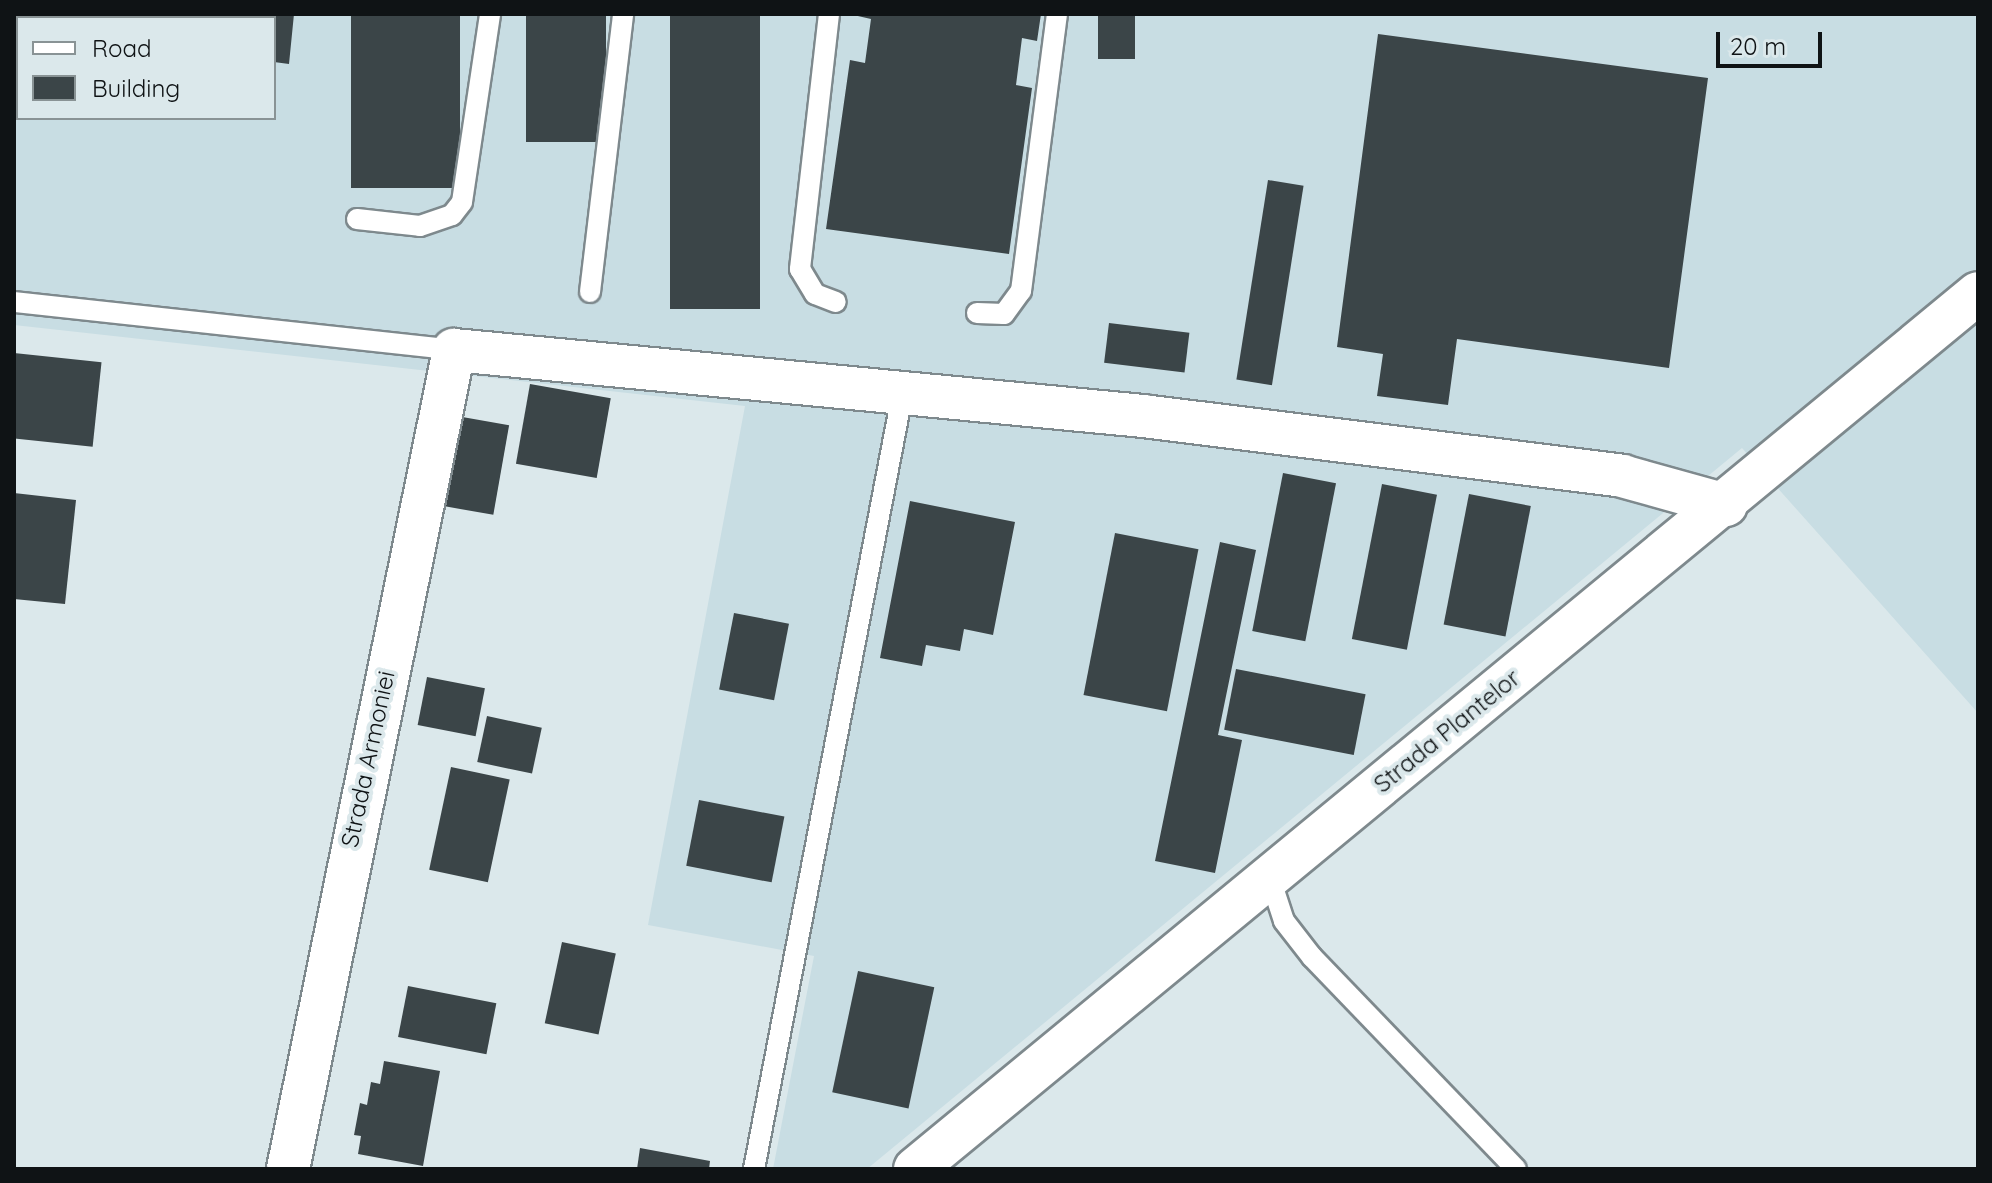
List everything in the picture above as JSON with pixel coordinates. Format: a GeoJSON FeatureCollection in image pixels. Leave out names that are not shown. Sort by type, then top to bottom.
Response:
{"type":"FeatureCollection","features":[{"type":"Feature","properties":{"kind":"street","name":"Strada Plantelor"},"geometry":{"type":"LineString","coordinates":[[915,1169],[1269,875],[1726,505],[1978,293]]}},
{"type":"Feature","properties":{"kind":"street"},"geometry":{"type":"LineString","coordinates":[[454,350],[903,391],[1622,476],[1726,505]]}},
{"type":"Feature","properties":{"kind":"street","name":"Strada Armoniei"},"geometry":{"type":"LineString","coordinates":[[288,1169],[454,350]]}},
{"type":"Feature","properties":{"kind":"lane"},"geometry":{"type":"LineString","coordinates":[[357,219],[420,226],[452,215],[462,202],[490,14]]}},
{"type":"Feature","properties":{"kind":"lane"},"geometry":{"type":"LineString","coordinates":[[590,292],[623,14]]}},
{"type":"Feature","properties":{"kind":"lane"},"geometry":{"type":"LineString","coordinates":[[829,14],[800,269],[815,294],[836,302]]}},
{"type":"Feature","properties":{"kind":"lane"},"geometry":{"type":"LineString","coordinates":[[977,313],[1004,314],[1021,291],[1057,14]]}},
{"type":"Feature","properties":{"kind":"lane"},"geometry":{"type":"LineString","coordinates":[[14,302],[454,350]]}},
{"type":"Feature","properties":{"kind":"lane"},"geometry":{"type":"LineString","coordinates":[[754,1169],[903,391]]}},
{"type":"Feature","properties":{"kind":"lane"},"geometry":{"type":"LineString","coordinates":[[1269,875],[1284,921],[1312,957],[1516,1169]]}},
{"type":"Feature","properties":{"kind":"shaded area"},"geometry":{"type":"Polygon","coordinates":[[[14,14],[1978,14],[1978,713],[1742,448],[867,1169],[773,1169],[814,956],[648,925],[745,406],[14,325],[14,14]]]}},
{"type":"Feature","properties":{"kind":"building"},"geometry":{"type":"Polygon","coordinates":[[[294,14],[289,64],[276,62],[276,16],[204,16],[294,14]]]}},
{"type":"Feature","properties":{"kind":"building"},"geometry":{"type":"Polygon","coordinates":[[[351,14],[460,14],[460,188],[351,188],[351,14]]]}},
{"type":"Feature","properties":{"kind":"building"},"geometry":{"type":"Polygon","coordinates":[[[526,14],[606,14],[606,142],[526,142],[526,14]]]}},
{"type":"Feature","properties":{"kind":"building"},"geometry":{"type":"Polygon","coordinates":[[[670,14],[760,14],[760,309],[670,309],[670,14]]]}},
{"type":"Feature","properties":{"kind":"building"},"geometry":{"type":"Polygon","coordinates":[[[849,14],[1041,14],[1037,41],[1022,38],[1016,85],[1032,88],[1009,254],[826,229],[850,60],[865,63],[871,19],[849,14]]]}},
{"type":"Feature","properties":{"kind":"building"},"geometry":{"type":"Polygon","coordinates":[[[1098,14],[1135,14],[1135,59],[1098,59],[1098,14]]]}},
{"type":"Feature","properties":{"kind":"building"},"geometry":{"type":"Polygon","coordinates":[[[1378,34],[1708,78],[1669,368],[1457,339],[1448,405],[1377,396],[1383,354],[1337,347],[1378,34]]]}},
{"type":"Feature","properties":{"kind":"building"},"geometry":{"type":"Polygon","coordinates":[[[1268,180],[1304,186],[1272,385],[1236,380],[1268,180]]]}},
{"type":"Feature","properties":{"kind":"building"},"geometry":{"type":"Polygon","coordinates":[[[1109,323],[1189,333],[1185,373],[1104,363],[1109,323]]]}},
{"type":"Feature","properties":{"kind":"building"},"geometry":{"type":"Polygon","coordinates":[[[14,353],[102,362],[93,447],[14,438],[14,353]]]}},
{"type":"Feature","properties":{"kind":"building"},"geometry":{"type":"Polygon","coordinates":[[[530,384],[611,398],[597,478],[516,464],[530,384]]]}},
{"type":"Feature","properties":{"kind":"building"},"geometry":{"type":"Polygon","coordinates":[[[451,415],[509,425],[493,515],[435,505],[451,415]]]}},
{"type":"Feature","properties":{"kind":"building"},"geometry":{"type":"Polygon","coordinates":[[[1283,473],[1336,483],[1305,641],[1252,631],[1283,473]]]}},
{"type":"Feature","properties":{"kind":"building"},"geometry":{"type":"Polygon","coordinates":[[[1382,484],[1437,495],[1407,650],[1352,639],[1382,484]]]}},
{"type":"Feature","properties":{"kind":"building"},"geometry":{"type":"Polygon","coordinates":[[[14,493],[76,500],[65,604],[14,599],[14,493]]]}},
{"type":"Feature","properties":{"kind":"building"},"geometry":{"type":"Polygon","coordinates":[[[1469,494],[1531,506],[1505,637],[1444,625],[1469,494]]]}},
{"type":"Feature","properties":{"kind":"building"},"geometry":{"type":"Polygon","coordinates":[[[910,501],[1015,522],[993,635],[964,629],[960,651],[926,645],[922,666],[880,658],[910,501]]]}},
{"type":"Feature","properties":{"kind":"building"},"geometry":{"type":"Polygon","coordinates":[[[1115,533],[1198,549],[1167,711],[1084,695],[1115,533]]]}},
{"type":"Feature","properties":{"kind":"building"},"geometry":{"type":"Polygon","coordinates":[[[1220,542],[1256,550],[1218,735],[1242,740],[1215,873],[1155,861],[1220,542]]]}},
{"type":"Feature","properties":{"kind":"building"},"geometry":{"type":"Polygon","coordinates":[[[734,613],[789,624],[774,700],[719,690],[734,613]]]}},
{"type":"Feature","properties":{"kind":"building"},"geometry":{"type":"Polygon","coordinates":[[[1236,669],[1366,694],[1354,755],[1224,730],[1236,669]]]}},
{"type":"Feature","properties":{"kind":"building"},"geometry":{"type":"Polygon","coordinates":[[[427,677],[485,688],[476,736],[418,725],[427,677]]]}},
{"type":"Feature","properties":{"kind":"building"},"geometry":{"type":"Polygon","coordinates":[[[487,716],[542,728],[532,774],[477,762],[487,716]]]}},
{"type":"Feature","properties":{"kind":"building"},"geometry":{"type":"Polygon","coordinates":[[[451,767],[510,779],[488,882],[429,870],[451,767]]]}},
{"type":"Feature","properties":{"kind":"building"},"geometry":{"type":"Polygon","coordinates":[[[699,800],[784,817],[772,882],[686,866],[699,800]]]}},
{"type":"Feature","properties":{"kind":"building"},"geometry":{"type":"Polygon","coordinates":[[[562,942],[616,953],[599,1035],[545,1023],[562,942]]]}},
{"type":"Feature","properties":{"kind":"building"},"geometry":{"type":"Polygon","coordinates":[[[858,971],[934,987],[909,1109],[832,1092],[858,971]]]}},
{"type":"Feature","properties":{"kind":"building"},"geometry":{"type":"Polygon","coordinates":[[[408,986],[496,1003],[486,1054],[398,1037],[408,986]]]}},
{"type":"Feature","properties":{"kind":"building"},"geometry":{"type":"Polygon","coordinates":[[[384,1061],[440,1071],[423,1166],[358,1154],[361,1136],[354,1135],[360,1103],[367,1105],[371,1082],[380,1084],[384,1061]]]}},
{"type":"Feature","properties":{"kind":"building"},"geometry":{"type":"Polygon","coordinates":[[[640,1148],[710,1161],[709,1169],[637,1169],[640,1148]]]}}]}
